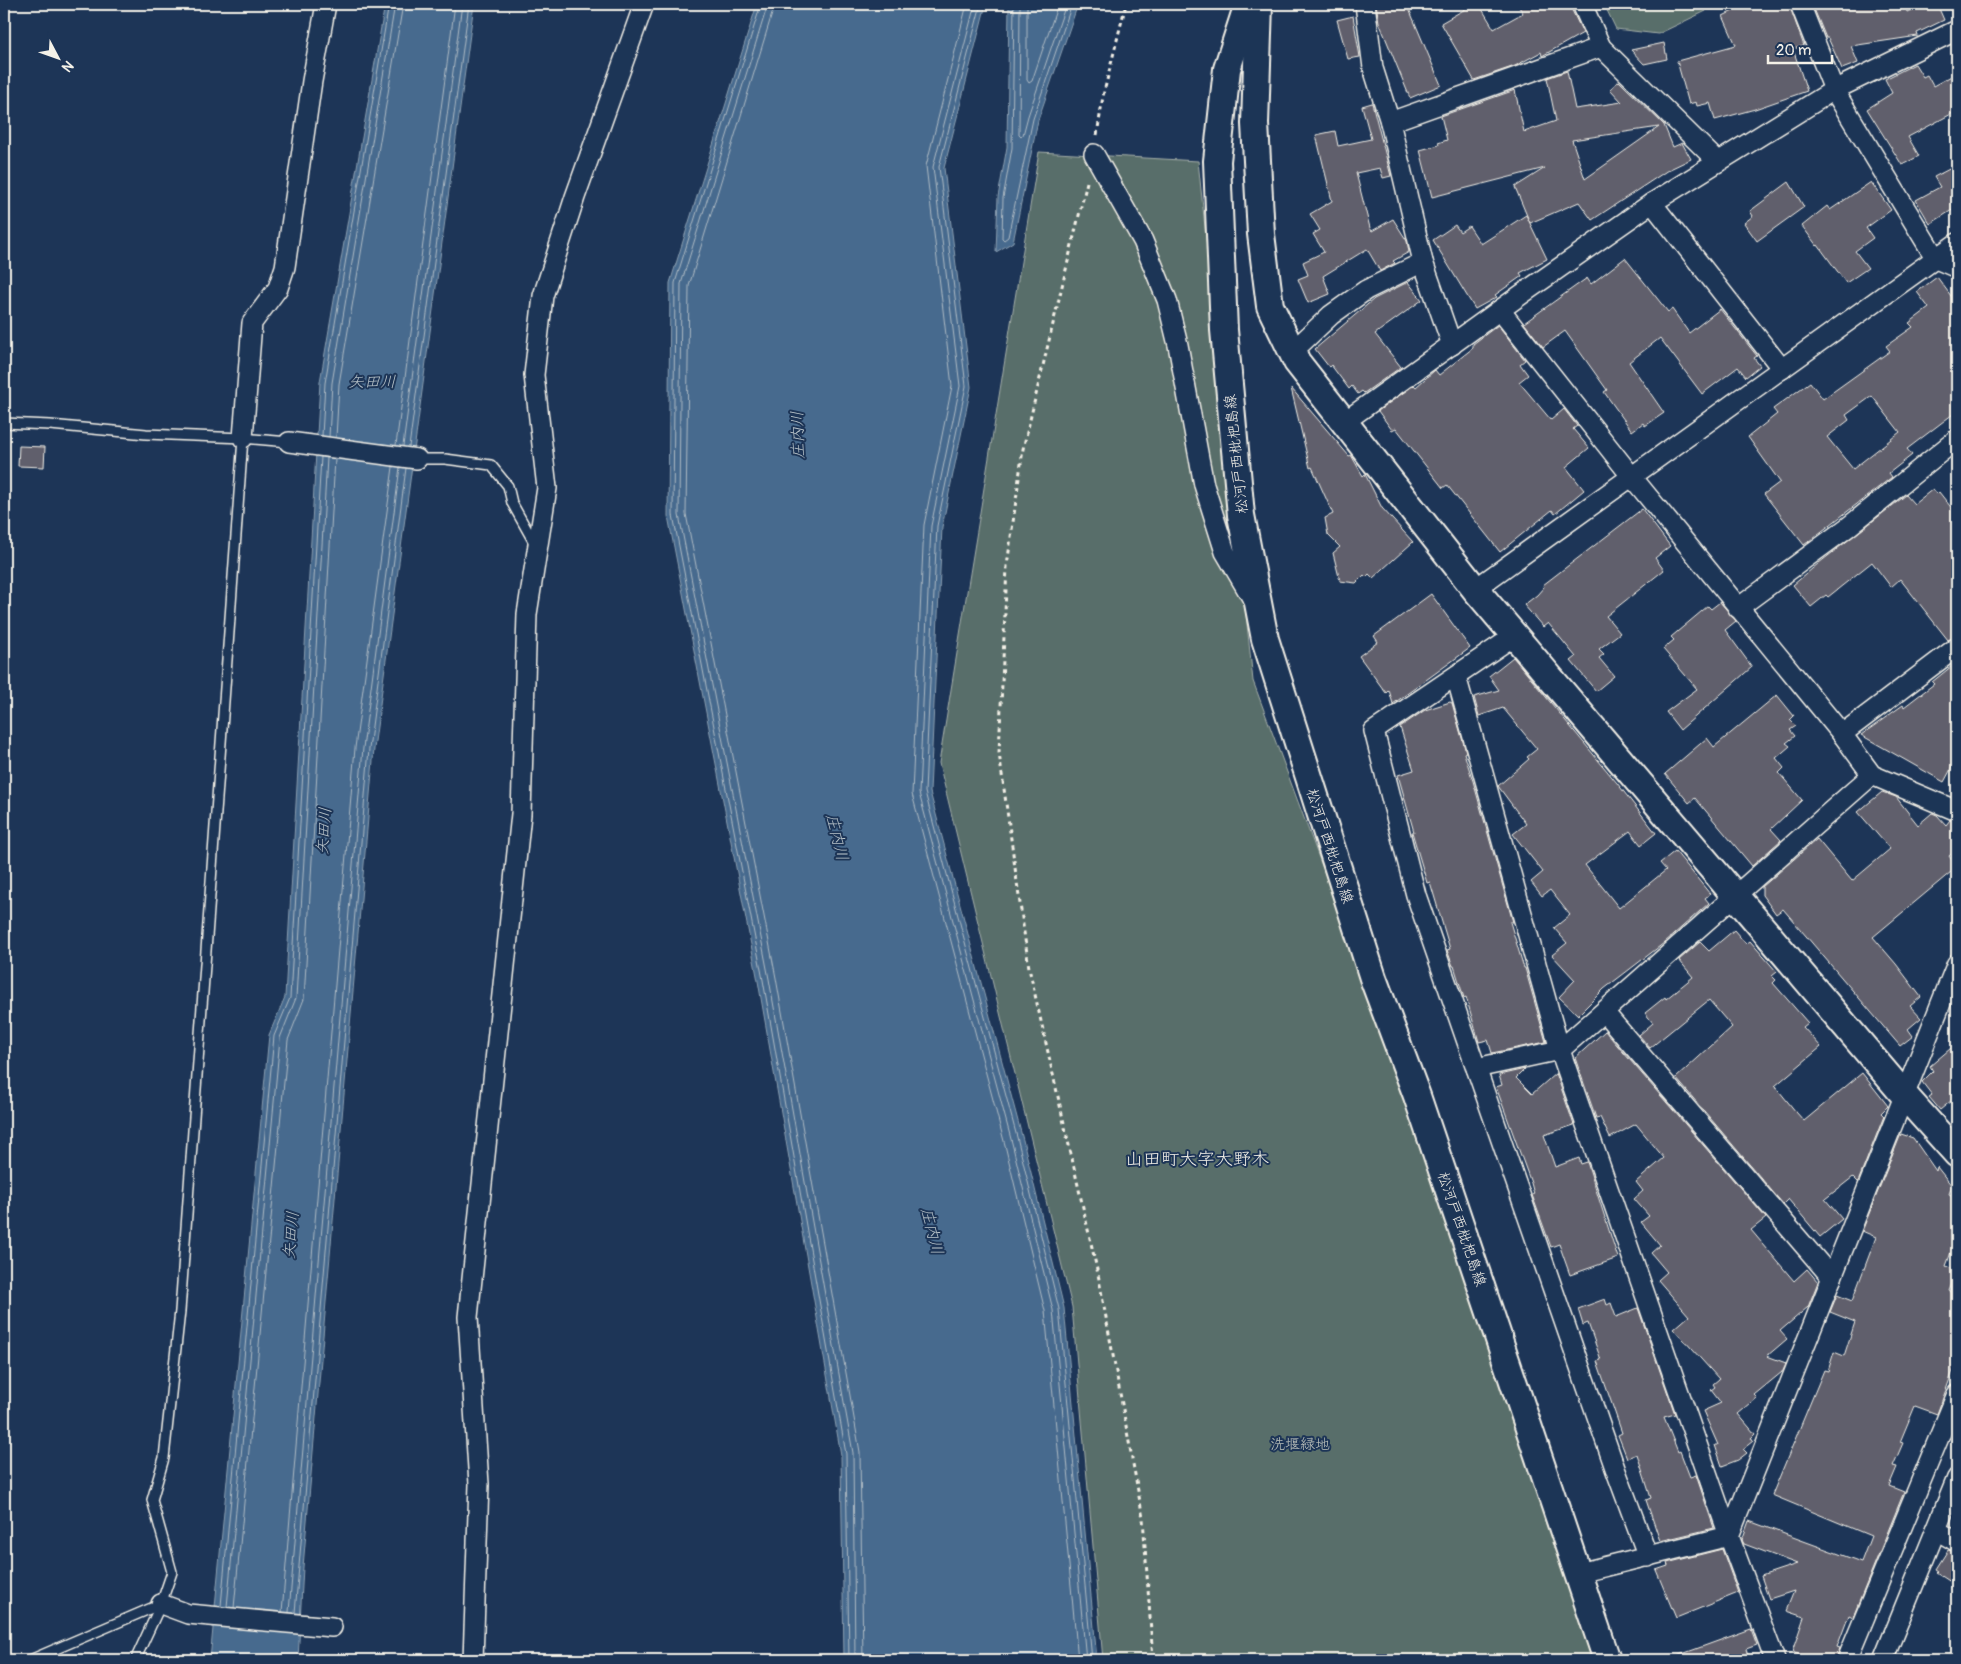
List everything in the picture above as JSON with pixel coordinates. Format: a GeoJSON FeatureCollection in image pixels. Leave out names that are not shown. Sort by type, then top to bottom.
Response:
{"type":"FeatureCollection","features":[{"type":"Feature","properties":{"kind":"main road","name":"松河戸西枇杷島線"},"geometry":{"type":"LineString","coordinates":[[1248,4],[1227,69],[1218,161],[1224,330],[1241,515],[1264,639],[1373,978],[1417,1096],[1607,1660]]}},
{"type":"Feature","properties":{"kind":"main road"},"geometry":{"type":"LineString","coordinates":[[1259,4],[1255,124],[1261,234],[1270,306],[1297,362],[1514,636],[1904,1096],[1957,1154]]}},
{"type":"Feature","properties":{"kind":"street"},"geometry":{"type":"LineString","coordinates":[[242,438],[252,323],[272,298],[282,280],[312,81],[326,4]]}},
{"type":"Feature","properties":{"kind":"street"},"geometry":{"type":"LineString","coordinates":[[473,1660],[479,1484],[468,1317],[521,814],[527,614],[547,488],[534,375],[543,296],[575,197],[644,4]]}},
{"type":"Feature","properties":{"kind":"street"},"geometry":{"type":"LineString","coordinates":[[1365,4],[1373,68],[1390,122],[1423,262],[1452,344]]}},
{"type":"Feature","properties":{"kind":"street"},"geometry":{"type":"LineString","coordinates":[[1582,4],[1601,47],[1718,162]]}},
{"type":"Feature","properties":{"kind":"street"},"geometry":{"type":"LineString","coordinates":[[1800,4],[1834,90],[1936,259],[1957,268]]}},
{"type":"Feature","properties":{"kind":"street"},"geometry":{"type":"LineString","coordinates":[[1344,422],[1652,203],[1834,90],[1957,30]]}},
{"type":"Feature","properties":{"kind":"street"},"geometry":{"type":"LineString","coordinates":[[1390,122],[1601,47]]}},
{"type":"Feature","properties":{"kind":"street"},"geometry":{"type":"LineString","coordinates":[[1094,154],[1142,241],[1167,300],[1178,345],[1204,485],[1225,552],[1259,609]]}},
{"type":"Feature","properties":{"kind":"street"},"geometry":{"type":"LineString","coordinates":[[1652,203],[1782,370]]}},
{"type":"Feature","properties":{"kind":"street"},"geometry":{"type":"LineString","coordinates":[[1475,589],[1957,243]]}},
{"type":"Feature","properties":{"kind":"street"},"geometry":{"type":"LineString","coordinates":[[1292,352],[1331,315],[1366,290],[1423,262]]}},
{"type":"Feature","properties":{"kind":"street"},"geometry":{"type":"LineString","coordinates":[[1500,310],[1632,477],[1842,734],[1872,775],[1957,811]]}},
{"type":"Feature","properties":{"kind":"street"},"geometry":{"type":"LineString","coordinates":[[1738,608],[1848,527],[1957,439]]}},
{"type":"Feature","properties":{"kind":"street"},"geometry":{"type":"LineString","coordinates":[[289,442],[417,459]]}},
{"type":"Feature","properties":{"kind":"street"},"geometry":{"type":"LineString","coordinates":[[1514,636],[1374,731],[1416,895],[1616,1471],[1648,1557]]}},
{"type":"Feature","properties":{"kind":"street"},"geometry":{"type":"LineString","coordinates":[[1842,734],[1957,647]]}},
{"type":"Feature","properties":{"kind":"street"},"geometry":{"type":"LineString","coordinates":[[1456,676],[1560,1050],[1728,1536],[1775,1660]]}},
{"type":"Feature","properties":{"kind":"street"},"geometry":{"type":"LineString","coordinates":[[1476,1068],[1560,1050],[1872,775]]}},
{"type":"Feature","properties":{"kind":"street"},"geometry":{"type":"LineString","coordinates":[[1728,1536],[1957,963]]}},
{"type":"Feature","properties":{"kind":"street"},"geometry":{"type":"LineString","coordinates":[[1604,1012],[1832,1278]]}},
{"type":"Feature","properties":{"kind":"street"},"geometry":{"type":"LineString","coordinates":[[1847,1660],[1957,1394]]}},
{"type":"Feature","properties":{"kind":"street"},"geometry":{"type":"LineString","coordinates":[[1883,1660],[1957,1478]]}},
{"type":"Feature","properties":{"kind":"street"},"geometry":{"type":"LineString","coordinates":[[1936,1530],[1957,1542]]}},
{"type":"Feature","properties":{"kind":"street"},"geometry":{"type":"LineString","coordinates":[[1579,1574],[1728,1536]]}},
{"type":"Feature","properties":{"kind":"street"},"geometry":{"type":"LineString","coordinates":[[161,1604],[188,1614],[332,1627]]}},
{"type":"Feature","properties":{"kind":"lane"},"geometry":{"type":"LineString","coordinates":[[4,423],[50,425],[146,434],[289,442]]}},
{"type":"Feature","properties":{"kind":"lane"},"geometry":{"type":"LineString","coordinates":[[138,1660],[137,1656],[161,1604],[172,1572],[152,1500],[164,1458],[180,1311],[242,438]]}},
{"type":"Feature","properties":{"kind":"lane"},"geometry":{"type":"LineString","coordinates":[[417,459],[445,459],[491,465],[508,486],[512,503],[538,549]]}},
{"type":"Feature","properties":{"kind":"lane"},"geometry":{"type":"LineString","coordinates":[[30,1660],[161,1604]]}},
{"type":"Feature","properties":{"kind":"path"},"geometry":{"type":"LineString","coordinates":[[1126,4],[1103,96],[1094,154],[1023,449],[1007,566],[999,753],[1029,968],[1098,1274],[1143,1518],[1153,1660]]}},
{"type":"Feature","properties":{"kind":"green space"},"geometry":{"type":"Polygon","coordinates":[[[1604,4],[1703,4],[1706,11],[1658,34],[1616,29],[1604,4]]]}},
{"type":"Feature","properties":{"kind":"green space","name":"洗堰緑地"},"geometry":{"type":"Polygon","coordinates":[[[1039,152],[1198,161],[1253,681],[1460,1236],[1593,1660],[1103,1660],[1072,1307],[939,763],[1039,152]]]}},
{"type":"Feature","properties":{"kind":"water","name":"矢田川"},"geometry":{"type":"Polygon","coordinates":[[[385,4],[474,4],[374,749],[303,1567],[298,1660],[210,1660],[269,1035],[285,997],[320,382],[385,4]]]}},
{"type":"Feature","properties":{"kind":"water","name":"庄内川"},"geometry":{"type":"Polygon","coordinates":[[[757,4],[986,4],[944,168],[971,387],[942,527],[930,792],[1023,1140],[1064,1308],[1097,1660],[844,1660],[841,1455],[758,981],[668,516],[670,283],[757,4]]]}},
{"type":"Feature","properties":{"kind":"water"},"geometry":{"type":"Polygon","coordinates":[[[1009,4],[1078,4],[1038,120],[1013,242],[996,252],[998,197],[1007,147],[1009,4]]]}},
{"type":"Feature","properties":{"kind":"building"},"geometry":{"type":"Polygon","coordinates":[[[1376,4],[1407,4],[1441,85],[1410,98],[1379,22],[1376,4]]]}},
{"type":"Feature","properties":{"kind":"building"},"geometry":{"type":"Polygon","coordinates":[[[1474,4],[1479,4],[1494,29],[1523,13],[1517,4],[1569,4],[1583,33],[1542,56],[1541,52],[1515,66],[1474,80],[1441,23],[1474,4]]]}},
{"type":"Feature","properties":{"kind":"building"},"geometry":{"type":"Polygon","coordinates":[[[1744,4],[1789,4],[1804,46],[1793,49],[1807,91],[1755,109],[1715,120],[1710,103],[1697,106],[1696,102],[1689,104],[1677,61],[1736,45],[1723,16],[1733,11],[1732,8],[1744,4]]]}},
{"type":"Feature","properties":{"kind":"building"},"geometry":{"type":"Polygon","coordinates":[[[1812,4],[1905,4],[1907,12],[1923,4],[1937,4],[1944,20],[1917,33],[1918,36],[1851,46],[1858,63],[1842,69],[1828,38],[1826,38],[1812,4]]]}},
{"type":"Feature","properties":{"kind":"building"},"geometry":{"type":"Polygon","coordinates":[[[1353,16],[1360,57],[1348,59],[1337,20],[1353,16]]]}},
{"type":"Feature","properties":{"kind":"building"},"geometry":{"type":"Polygon","coordinates":[[[1664,43],[1667,59],[1644,64],[1631,50],[1664,43]]]}},
{"type":"Feature","properties":{"kind":"building"},"geometry":{"type":"Polygon","coordinates":[[[1915,64],[1923,77],[1927,75],[1933,86],[1957,73],[1957,111],[1908,137],[1919,156],[1902,165],[1867,109],[1892,93],[1885,79],[1915,64]]]}},
{"type":"Feature","properties":{"kind":"building"},"geometry":{"type":"Polygon","coordinates":[[[1567,71],[1575,109],[1622,102],[1610,89],[1619,81],[1664,125],[1673,147],[1682,143],[1691,159],[1668,170],[1592,220],[1579,202],[1530,223],[1515,187],[1545,168],[1432,197],[1420,150],[1439,145],[1438,143],[1447,140],[1441,116],[1515,90],[1524,132],[1556,121],[1547,78],[1567,71]],[[1659,127],[1572,140],[1585,179],[1659,127]]]}},
{"type":"Feature","properties":{"kind":"building"},"geometry":{"type":"Polygon","coordinates":[[[1372,103],[1391,176],[1383,178],[1380,168],[1356,173],[1372,231],[1393,219],[1407,241],[1409,252],[1393,261],[1395,263],[1380,271],[1367,249],[1323,276],[1330,294],[1308,303],[1298,279],[1308,275],[1303,262],[1324,252],[1313,234],[1320,230],[1310,214],[1332,201],[1316,135],[1335,131],[1338,146],[1371,139],[1362,106],[1372,103]]]}},
{"type":"Feature","properties":{"kind":"building"},"geometry":{"type":"Polygon","coordinates":[[[1957,165],[1957,219],[1952,210],[1930,224],[1916,200],[1940,187],[1934,177],[1957,165]]]}},
{"type":"Feature","properties":{"kind":"building"},"geometry":{"type":"Polygon","coordinates":[[[1789,182],[1804,207],[1757,241],[1744,223],[1753,216],[1750,211],[1789,182]]]}},
{"type":"Feature","properties":{"kind":"building"},"geometry":{"type":"Polygon","coordinates":[[[1871,182],[1891,210],[1866,228],[1873,238],[1855,251],[1868,268],[1846,283],[1802,226],[1827,206],[1830,210],[1871,182]]]}},
{"type":"Feature","properties":{"kind":"building"},"geometry":{"type":"Polygon","coordinates":[[[1526,215],[1547,259],[1520,273],[1522,276],[1495,295],[1497,297],[1475,309],[1433,240],[1455,225],[1460,232],[1469,226],[1481,244],[1526,215]]]}},
{"type":"Feature","properties":{"kind":"building"},"geometry":{"type":"Polygon","coordinates":[[[1625,258],[1668,312],[1672,309],[1689,333],[1720,309],[1757,356],[1754,358],[1760,366],[1746,377],[1738,367],[1702,394],[1660,338],[1629,362],[1664,413],[1645,426],[1643,423],[1632,431],[1604,392],[1607,390],[1565,331],[1543,347],[1524,323],[1587,278],[1591,284],[1625,258]]]}},
{"type":"Feature","properties":{"kind":"building"},"geometry":{"type":"Polygon","coordinates":[[[1937,277],[1957,304],[1957,411],[1907,449],[1912,455],[1889,473],[1892,477],[1804,545],[1764,494],[1780,482],[1748,437],[1777,414],[1773,409],[1810,382],[1823,399],[1890,351],[1886,346],[1913,327],[1909,323],[1929,308],[1917,292],[1937,277]],[[1872,396],[1846,415],[1849,420],[1827,437],[1853,469],[1900,432],[1872,396]]]}},
{"type":"Feature","properties":{"kind":"building"},"geometry":{"type":"Polygon","coordinates":[[[1408,282],[1422,300],[1375,334],[1401,367],[1364,393],[1362,391],[1358,394],[1352,386],[1349,389],[1331,365],[1329,367],[1315,349],[1374,299],[1408,282]]]}},
{"type":"Feature","properties":{"kind":"building"},"geometry":{"type":"Polygon","coordinates":[[[1498,325],[1525,360],[1520,364],[1528,375],[1519,382],[1551,420],[1564,409],[1577,426],[1573,429],[1589,448],[1566,467],[1584,490],[1555,514],[1552,510],[1500,552],[1447,485],[1443,488],[1396,428],[1392,430],[1378,411],[1414,385],[1416,387],[1435,370],[1439,375],[1473,348],[1473,344],[1498,325]]]}},
{"type":"Feature","properties":{"kind":"building"},"geometry":{"type":"Polygon","coordinates":[[[1291,388],[1349,456],[1351,455],[1363,476],[1365,474],[1382,508],[1413,542],[1373,578],[1369,574],[1366,577],[1364,575],[1356,583],[1340,581],[1333,553],[1340,547],[1328,535],[1325,518],[1333,514],[1312,467],[1310,468],[1291,388]]]}},
{"type":"Feature","properties":{"kind":"building"},"geometry":{"type":"Polygon","coordinates":[[[19,446],[45,447],[44,467],[18,466],[19,446]]]}},
{"type":"Feature","properties":{"kind":"building"},"geometry":{"type":"Polygon","coordinates":[[[1933,489],[1937,494],[1939,492],[1957,515],[1957,636],[1948,640],[1900,579],[1891,587],[1872,562],[1828,597],[1826,595],[1811,607],[1793,585],[1906,495],[1914,504],[1933,489]]]}},
{"type":"Feature","properties":{"kind":"building"},"geometry":{"type":"Polygon","coordinates":[[[1642,509],[1670,546],[1655,558],[1664,570],[1606,616],[1620,633],[1599,649],[1604,654],[1599,658],[1614,676],[1596,691],[1571,661],[1576,657],[1548,623],[1543,627],[1524,605],[1537,595],[1544,587],[1543,585],[1642,509]]]}},
{"type":"Feature","properties":{"kind":"building"},"geometry":{"type":"Polygon","coordinates":[[[1431,594],[1470,648],[1393,704],[1389,690],[1386,693],[1359,656],[1378,642],[1374,636],[1431,594]]]}},
{"type":"Feature","properties":{"kind":"building"},"geometry":{"type":"Polygon","coordinates":[[[1720,602],[1736,621],[1725,630],[1752,667],[1680,730],[1666,712],[1697,689],[1663,649],[1674,640],[1671,637],[1708,606],[1711,609],[1720,602]]]}},
{"type":"Feature","properties":{"kind":"building"},"geometry":{"type":"Polygon","coordinates":[[[1513,657],[1656,833],[1641,845],[1630,831],[1585,865],[1619,908],[1666,870],[1660,863],[1675,851],[1710,894],[1705,898],[1709,903],[1664,943],[1604,989],[1578,1015],[1559,997],[1575,980],[1552,955],[1567,943],[1554,928],[1570,915],[1550,890],[1542,896],[1531,882],[1543,872],[1513,834],[1526,824],[1498,786],[1529,759],[1527,757],[1537,749],[1503,708],[1479,716],[1474,697],[1499,690],[1489,676],[1513,657]]]}},
{"type":"Feature","properties":{"kind":"building"},"geometry":{"type":"Polygon","coordinates":[[[1957,662],[1957,758],[1944,782],[1861,735],[1903,705],[1904,707],[1934,684],[1932,682],[1957,662]]]}},
{"type":"Feature","properties":{"kind":"building"},"geometry":{"type":"Polygon","coordinates":[[[1777,695],[1794,716],[1790,720],[1796,726],[1790,730],[1795,736],[1786,743],[1790,746],[1776,758],[1784,768],[1779,773],[1802,800],[1771,829],[1781,840],[1752,866],[1695,798],[1689,803],[1665,774],[1707,738],[1714,747],[1777,695]]]}},
{"type":"Feature","properties":{"kind":"building"},"geometry":{"type":"Polygon","coordinates":[[[1452,703],[1466,752],[1464,753],[1513,922],[1510,922],[1546,1042],[1492,1053],[1488,1040],[1479,1042],[1466,997],[1464,998],[1447,950],[1450,949],[1430,882],[1427,883],[1398,775],[1414,770],[1400,727],[1425,710],[1452,703]]]}},
{"type":"Feature","properties":{"kind":"building"},"geometry":{"type":"Polygon","coordinates":[[[1882,792],[1896,797],[1918,825],[1932,813],[1937,815],[1946,825],[1950,820],[1957,822],[1957,849],[1949,856],[1957,867],[1873,937],[1921,997],[1910,1006],[1921,1018],[1908,1029],[1913,1036],[1900,1046],[1783,909],[1776,914],[1762,895],[1762,887],[1817,839],[1852,881],[1890,849],[1858,812],[1882,792]]]}},
{"type":"Feature","properties":{"kind":"building"},"geometry":{"type":"Polygon","coordinates":[[[1734,930],[1746,944],[1750,941],[1777,972],[1772,976],[1776,980],[1773,983],[1808,1023],[1803,1027],[1821,1047],[1775,1086],[1796,1112],[1804,1121],[1862,1073],[1888,1106],[1881,1113],[1884,1116],[1858,1182],[1853,1177],[1825,1199],[1842,1219],[1820,1237],[1788,1199],[1783,1204],[1676,1078],[1732,1027],[1709,1000],[1650,1048],[1639,1035],[1653,1023],[1645,1013],[1693,977],[1679,960],[1700,942],[1709,951],[1734,930]]]}},
{"type":"Feature","properties":{"kind":"building"},"geometry":{"type":"Polygon","coordinates":[[[1605,1031],[1766,1218],[1751,1230],[1794,1281],[1807,1269],[1818,1282],[1808,1307],[1780,1331],[1787,1339],[1767,1356],[1786,1363],[1782,1372],[1754,1395],[1757,1398],[1738,1414],[1755,1434],[1751,1438],[1753,1441],[1743,1449],[1747,1453],[1738,1460],[1722,1466],[1715,1445],[1718,1445],[1703,1411],[1721,1403],[1711,1390],[1715,1387],[1713,1384],[1719,1379],[1674,1329],[1689,1316],[1658,1280],[1667,1272],[1651,1253],[1660,1245],[1641,1222],[1649,1216],[1634,1199],[1643,1191],[1636,1182],[1664,1158],[1636,1124],[1610,1138],[1600,1117],[1596,1118],[1575,1058],[1605,1031]]]}},
{"type":"Feature","properties":{"kind":"building"},"geometry":{"type":"Polygon","coordinates":[[[1957,1043],[1957,1096],[1940,1110],[1929,1097],[1932,1095],[1922,1082],[1933,1071],[1930,1066],[1957,1043]]]}},
{"type":"Feature","properties":{"kind":"building"},"geometry":{"type":"Polygon","coordinates":[[[1525,1069],[1516,1078],[1532,1094],[1556,1073],[1574,1125],[1544,1135],[1555,1167],[1579,1158],[1581,1164],[1587,1162],[1618,1258],[1570,1275],[1559,1244],[1551,1247],[1532,1195],[1534,1194],[1531,1183],[1496,1087],[1502,1085],[1499,1075],[1525,1069]]]}},
{"type":"Feature","properties":{"kind":"building"},"geometry":{"type":"Polygon","coordinates":[[[1901,1134],[1913,1138],[1936,1171],[1937,1167],[1952,1186],[1949,1194],[1957,1198],[1957,1236],[1946,1266],[1957,1271],[1949,1291],[1957,1295],[1957,1360],[1937,1414],[1915,1406],[1900,1442],[1903,1443],[1893,1466],[1897,1467],[1889,1486],[1904,1492],[1853,1617],[1849,1615],[1837,1647],[1840,1648],[1836,1660],[1813,1660],[1792,1652],[1804,1617],[1786,1611],[1794,1591],[1769,1599],[1761,1576],[1797,1564],[1744,1544],[1742,1540],[1749,1521],[1861,1562],[1871,1536],[1772,1495],[1824,1370],[1828,1371],[1834,1352],[1844,1356],[1855,1322],[1830,1312],[1837,1295],[1852,1301],[1876,1237],[1862,1231],[1901,1134]]]}},
{"type":"Feature","properties":{"kind":"building"},"geometry":{"type":"Polygon","coordinates":[[[1605,1299],[1607,1305],[1611,1303],[1616,1317],[1638,1308],[1675,1414],[1664,1417],[1690,1477],[1696,1475],[1714,1528],[1660,1541],[1646,1500],[1651,1498],[1637,1454],[1627,1458],[1618,1435],[1622,1433],[1597,1361],[1601,1360],[1588,1323],[1583,1325],[1578,1309],[1605,1299]]]}},
{"type":"Feature","properties":{"kind":"building"},"geometry":{"type":"Polygon","coordinates":[[[1722,1549],[1738,1593],[1676,1618],[1656,1570],[1668,1566],[1667,1563],[1722,1549]]]}},
{"type":"Feature","properties":{"kind":"building"},"geometry":{"type":"Polygon","coordinates":[[[1948,1550],[1957,1553],[1957,1586],[1937,1573],[1939,1571],[1936,1569],[1948,1550]]]}},
{"type":"Feature","properties":{"kind":"building"},"geometry":{"type":"Polygon","coordinates":[[[1751,1629],[1757,1645],[1746,1649],[1749,1660],[1672,1660],[1671,1658],[1751,1629]]]}},
{"type":"Feature","properties":{"kind":"district","name":"山田町大字大野木"},"geometry":{"type":"Point","coordinates":[1197,1159]}}]}
